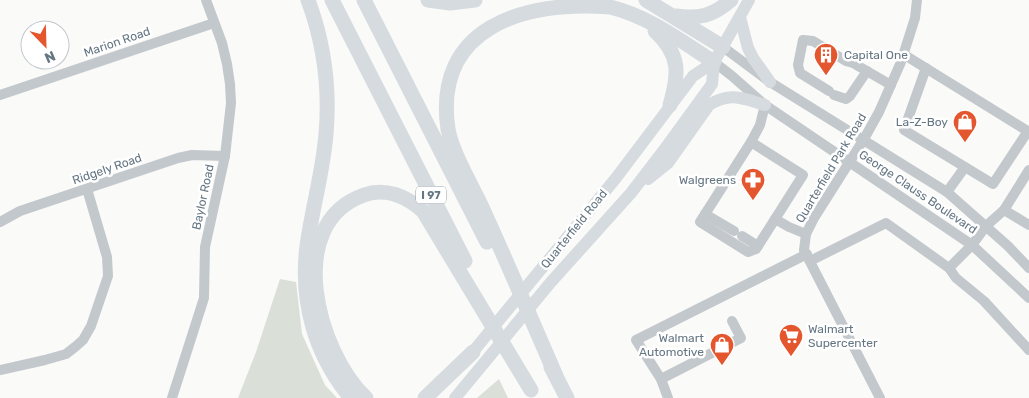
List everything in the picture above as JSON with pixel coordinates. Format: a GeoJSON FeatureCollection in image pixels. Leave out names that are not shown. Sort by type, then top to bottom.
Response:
{"type":"FeatureCollection","features":[{"type":"Feature","properties":{"kind":"highway"},"geometry":{"type":"LineString","coordinates":[[308,0],[318,30],[323,54],[328,109],[322,165],[307,245],[305,292],[309,315],[326,362],[338,382],[351,398]]}},
{"type":"Feature","properties":{"kind":"highway","name":"I 97"},"geometry":{"type":"LineString","coordinates":[[332,0],[533,394]]}},
{"type":"Feature","properties":{"kind":"highway","name":"I 97"},"geometry":{"type":"LineString","coordinates":[[364,0],[567,398]]}},
{"type":"Feature","properties":{"kind":"highway"},"geometry":{"type":"LineString","coordinates":[[428,0],[450,3],[475,0]]}},
{"type":"Feature","properties":{"kind":"highway"},"geometry":{"type":"LineString","coordinates":[[646,0],[723,48]]}},
{"type":"Feature","properties":{"kind":"highway"},"geometry":{"type":"LineString","coordinates":[[674,16],[694,18],[704,16],[719,9],[731,0]]}},
{"type":"Feature","properties":{"kind":"highway"},"geometry":{"type":"LineString","coordinates":[[556,376],[448,131],[448,93],[451,76],[467,43],[487,23],[520,8],[558,2],[585,2],[611,7],[640,16],[714,62]]}},
{"type":"Feature","properties":{"kind":"highway"},"geometry":{"type":"LineString","coordinates":[[640,16],[663,38],[674,56],[677,65],[676,84],[670,106]]}},
{"type":"Feature","properties":{"kind":"highway"},"geometry":{"type":"LineString","coordinates":[[366,398],[347,375],[335,356],[320,312],[316,270],[320,238],[333,214],[354,199],[368,194],[384,193],[411,201],[424,212],[533,394]]}},
{"type":"Feature","properties":{"kind":"highway"},"geometry":{"type":"LineString","coordinates":[[425,398],[473,352]]}},
{"type":"Feature","properties":{"kind":"main road","name":"Quarterfield Road"},"geometry":{"type":"LineString","coordinates":[[436,398],[616,178],[693,76],[714,62],[749,0]]}},
{"type":"Feature","properties":{"kind":"main road"},"geometry":{"type":"LineString","coordinates":[[740,17],[748,48],[770,82]]}},
{"type":"Feature","properties":{"kind":"main road","name":"Quarterfield Road"},"geometry":{"type":"LineString","coordinates":[[455,398],[552,282],[631,193],[712,84],[714,62]]}},
{"type":"Feature","properties":{"kind":"main road"},"geometry":{"type":"LineString","coordinates":[[631,193],[668,163],[709,105],[718,99],[738,97],[765,105]]}},
{"type":"Feature","properties":{"kind":"street","name":"Baylor Road"},"geometry":{"type":"LineString","coordinates":[[172,398],[204,298],[205,247],[225,156],[231,103],[226,57],[206,0]]}},
{"type":"Feature","properties":{"kind":"street","name":"Quarterfield Park Road"},"geometry":{"type":"LineString","coordinates":[[880,398],[804,250],[806,234],[814,218],[879,112],[903,54],[915,18],[915,1]]}},
{"type":"Feature","properties":{"kind":"street","name":"Marion Road"},"geometry":{"type":"LineString","coordinates":[[0,95],[214,23]]}},
{"type":"Feature","properties":{"kind":"street"},"geometry":{"type":"LineString","coordinates":[[866,71],[850,96],[846,99],[831,93],[800,73],[798,66],[803,40],[813,41],[891,85]]}},
{"type":"Feature","properties":{"kind":"street","name":"George Clauss Boulevard"},"geometry":{"type":"LineString","coordinates":[[723,48],[770,82],[947,192],[1008,246],[1029,268]]}},
{"type":"Feature","properties":{"kind":"street"},"geometry":{"type":"LineString","coordinates":[[903,54],[926,68],[1028,132],[993,184],[904,130],[926,68]]}},
{"type":"Feature","properties":{"kind":"street","name":"George Clauss Boulevard"},"geometry":{"type":"LineString","coordinates":[[714,62],[765,105],[972,244],[1029,298]]}},
{"type":"Feature","properties":{"kind":"street"},"geometry":{"type":"LineString","coordinates":[[751,142],[803,175],[758,246],[753,251],[748,252],[700,222],[751,142],[760,125],[765,105]]}},
{"type":"Feature","properties":{"kind":"street","name":"Ridgely Road"},"geometry":{"type":"LineString","coordinates":[[0,222],[20,211],[178,158],[192,155],[225,156]]}},
{"type":"Feature","properties":{"kind":"street"},"geometry":{"type":"LineString","coordinates":[[947,192],[965,167]]}},
{"type":"Feature","properties":{"kind":"street"},"geometry":{"type":"LineString","coordinates":[[949,268],[986,226],[1004,210],[1029,170]]}},
{"type":"Feature","properties":{"kind":"street"},"geometry":{"type":"LineString","coordinates":[[0,370],[66,354],[83,340],[91,326],[108,276],[108,267],[107,257],[87,189]]}},
{"type":"Feature","properties":{"kind":"street"},"geometry":{"type":"LineString","coordinates":[[1004,210],[1029,225]]}},
{"type":"Feature","properties":{"kind":"street"},"geometry":{"type":"LineString","coordinates":[[705,214],[758,246]]}},
{"type":"Feature","properties":{"kind":"street"},"geometry":{"type":"LineString","coordinates":[[775,219],[806,234]]}},
{"type":"Feature","properties":{"kind":"street"},"geometry":{"type":"LineString","coordinates":[[668,398],[661,378],[636,340],[808,257],[886,223],[949,268],[956,278],[984,301],[1029,350]]}},
{"type":"Feature","properties":{"kind":"street"},"geometry":{"type":"LineString","coordinates":[[661,378],[741,338],[732,321]]}},
{"type":"Feature","properties":{"kind":"shaded area"},"geometry":{"type":"Polygon","coordinates":[[[280,279],[296,282],[302,334],[325,385],[337,398],[238,398],[256,352],[280,279]]]}},
{"type":"Feature","properties":{"kind":"shaded area"},"geometry":{"type":"Polygon","coordinates":[[[499,379],[508,398],[477,398],[499,379]]]}},
{"type":"Feature","properties":{"kind":"place","name":"Capital One"},"geometry":{"type":"Point","coordinates":[826,76]}},
{"type":"Feature","properties":{"kind":"place","name":"La-Z-Boy"},"geometry":{"type":"Point","coordinates":[965,143]}},
{"type":"Feature","properties":{"kind":"place","name":"Walgreens"},"geometry":{"type":"Point","coordinates":[753,201]}},
{"type":"Feature","properties":{"kind":"place","name":"Walmart Supercenter"},"geometry":{"type":"Point","coordinates":[791,357]}},
{"type":"Feature","properties":{"kind":"place","name":"Walmart Automotive"},"geometry":{"type":"Point","coordinates":[722,366]}}]}
